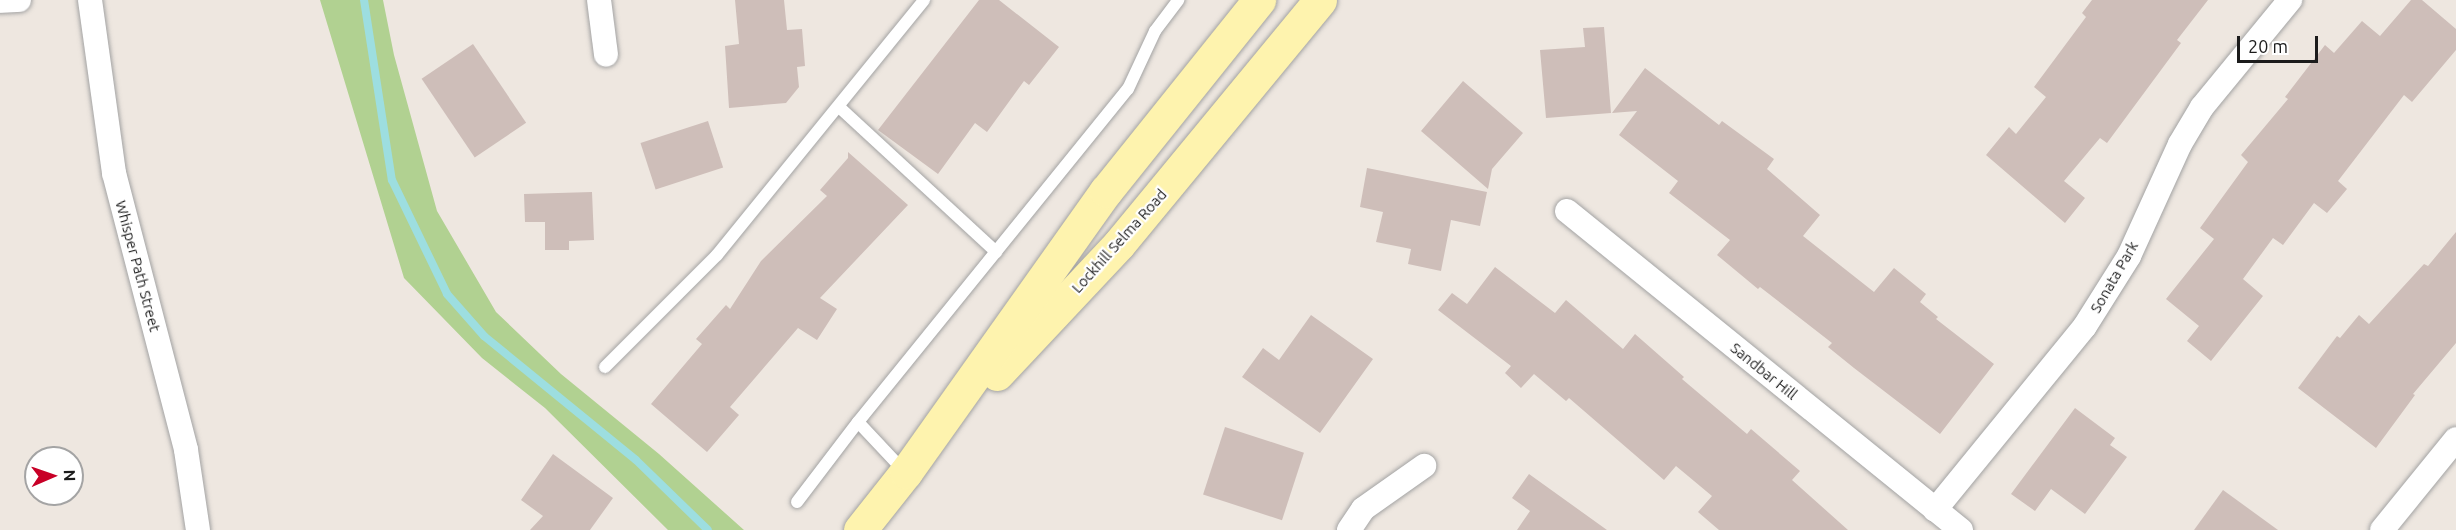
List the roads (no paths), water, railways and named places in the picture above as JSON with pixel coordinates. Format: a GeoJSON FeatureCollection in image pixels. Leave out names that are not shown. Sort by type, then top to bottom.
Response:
{"type":"FeatureCollection","features":[{"type":"Feature","properties":{"kind":"main road","name":"Lockhill Selma Road"},"geometry":{"type":"LineString","coordinates":[[860,530],[906,472],[1106,192],[1259,0]]}},
{"type":"Feature","properties":{"kind":"main road","name":"Lockhill Selma Road"},"geometry":{"type":"LineString","coordinates":[[906,472],[1119,244],[1320,0]]}},
{"type":"Feature","properties":{"kind":"street"},"geometry":{"type":"LineString","coordinates":[[0,1],[19,0]]}},
{"type":"Feature","properties":{"kind":"street","name":"Whisper Path Street"},"geometry":{"type":"LineString","coordinates":[[90,0],[114,173],[186,450],[198,530]]}},
{"type":"Feature","properties":{"kind":"street"},"geometry":{"type":"LineString","coordinates":[[599,0],[606,55]]}},
{"type":"Feature","properties":{"kind":"street","name":"Sonata Park"},"geometry":{"type":"LineString","coordinates":[[1935,510],[2085,326],[2129,256],[2175,153],[2202,107],[2290,0]]}},
{"type":"Feature","properties":{"kind":"street","name":"Sandbar Hill"},"geometry":{"type":"LineString","coordinates":[[1567,212],[1961,530]]}},
{"type":"Feature","properties":{"kind":"street"},"geometry":{"type":"LineString","coordinates":[[2382,530],[2456,439]]}},
{"type":"Feature","properties":{"kind":"street"},"geometry":{"type":"LineString","coordinates":[[1349,530],[1363,509],[1425,466]]}},
{"type":"Feature","properties":{"kind":"lane"},"geometry":{"type":"LineString","coordinates":[[605,367],[717,255],[924,0]]}},
{"type":"Feature","properties":{"kind":"lane"},"geometry":{"type":"LineString","coordinates":[[797,502],[858,422],[1128,89],[1155,31],[1178,0]]}},
{"type":"Feature","properties":{"kind":"lane"},"geometry":{"type":"LineString","coordinates":[[839,107],[996,252]]}},
{"type":"Feature","properties":{"kind":"lane"},"geometry":{"type":"LineString","coordinates":[[858,422],[906,472]]}},
{"type":"Feature","properties":{"kind":"waterway"},"geometry":{"type":"LineString","coordinates":[[364,0],[392,180],[447,294],[484,336],[636,460],[708,530]]}}]}
